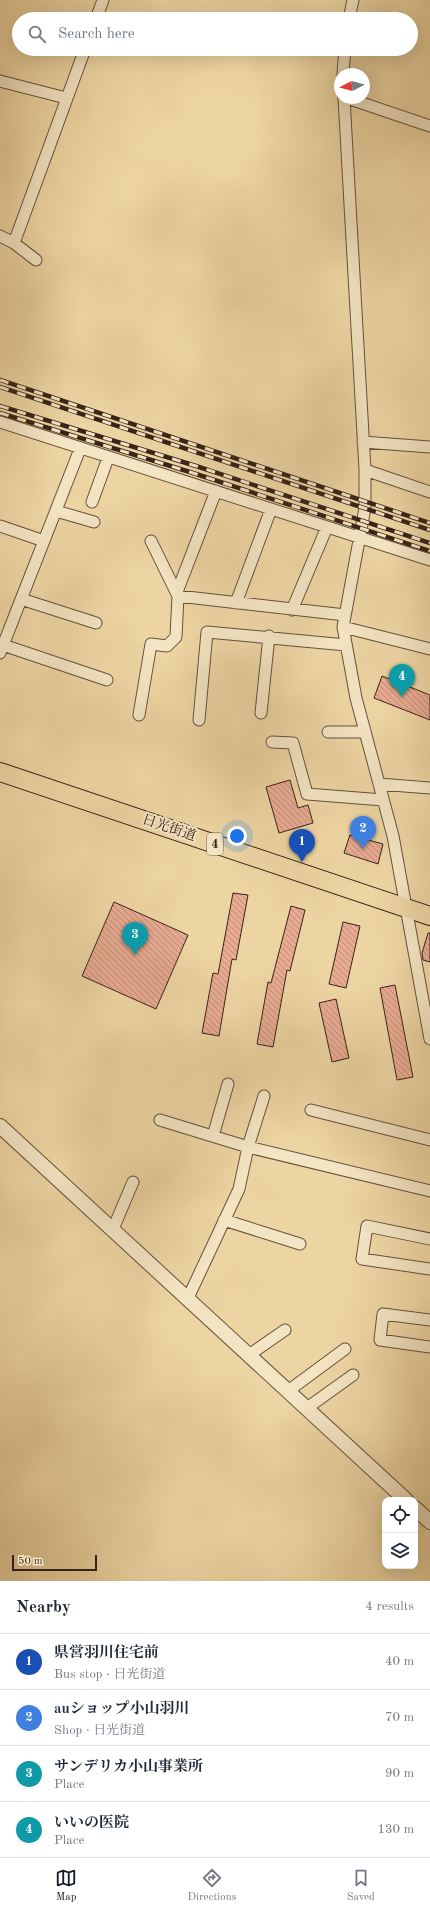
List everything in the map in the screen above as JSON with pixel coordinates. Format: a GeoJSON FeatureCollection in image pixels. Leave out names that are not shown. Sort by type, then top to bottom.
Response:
{"type":"FeatureCollection","features":[{"type":"Feature","properties":{"kind":"highway","name":"日光街道"},"geometry":{"type":"LineString","coordinates":[[0,772],[430,916]]}},
{"type":"Feature","properties":{"kind":"street"},"geometry":{"type":"LineString","coordinates":[[99,12],[103,0]]}},
{"type":"Feature","properties":{"kind":"street"},"geometry":{"type":"LineString","coordinates":[[350,12],[353,0]]}},
{"type":"Feature","properties":{"kind":"street"},"geometry":{"type":"LineString","coordinates":[[14,243],[82,56]]}},
{"type":"Feature","properties":{"kind":"street"},"geometry":{"type":"LineString","coordinates":[[343,68],[344,56]]}},
{"type":"Feature","properties":{"kind":"street"},"geometry":{"type":"LineString","coordinates":[[0,81],[66,98]]}},
{"type":"Feature","properties":{"kind":"street"},"geometry":{"type":"LineString","coordinates":[[344,104],[365,470],[365,508],[343,627],[356,698],[393,836],[430,1040]]}},
{"type":"Feature","properties":{"kind":"street"},"geometry":{"type":"LineString","coordinates":[[365,104],[430,126]]}},
{"type":"Feature","properties":{"kind":"street"},"geometry":{"type":"LineString","coordinates":[[0,236],[14,243],[36,260]]}},
{"type":"Feature","properties":{"kind":"street"},"geometry":{"type":"LineString","coordinates":[[0,422],[108,458],[430,560]]}},
{"type":"Feature","properties":{"kind":"street"},"geometry":{"type":"LineString","coordinates":[[363,442],[430,447]]}},
{"type":"Feature","properties":{"kind":"street"},"geometry":{"type":"LineString","coordinates":[[80,449],[2,644],[107,680]]}},
{"type":"Feature","properties":{"kind":"street"},"geometry":{"type":"LineString","coordinates":[[92,502],[108,458]]}},
{"type":"Feature","properties":{"kind":"street"},"geometry":{"type":"LineString","coordinates":[[365,470],[430,492]]}},
{"type":"Feature","properties":{"kind":"street"},"geometry":{"type":"LineString","coordinates":[[140,715],[151,644],[166,646],[176,637],[178,594],[216,491]]}},
{"type":"Feature","properties":{"kind":"street"},"geometry":{"type":"LineString","coordinates":[[236,603],[271,509]]}},
{"type":"Feature","properties":{"kind":"street"},"geometry":{"type":"LineString","coordinates":[[56,511],[94,522]]}},
{"type":"Feature","properties":{"kind":"street"},"geometry":{"type":"LineString","coordinates":[[0,526],[44,541]]}},
{"type":"Feature","properties":{"kind":"street"},"geometry":{"type":"LineString","coordinates":[[292,610],[327,527]]}},
{"type":"Feature","properties":{"kind":"street"},"geometry":{"type":"LineString","coordinates":[[151,541],[178,594]]}},
{"type":"Feature","properties":{"kind":"street"},"geometry":{"type":"LineString","coordinates":[[178,594],[236,603],[345,615]]}},
{"type":"Feature","properties":{"kind":"street"},"geometry":{"type":"LineString","coordinates":[[21,599],[96,623]]}},
{"type":"Feature","properties":{"kind":"street"},"geometry":{"type":"LineString","coordinates":[[343,627],[430,649]]}},
{"type":"Feature","properties":{"kind":"street"},"geometry":{"type":"LineString","coordinates":[[199,720],[208,632],[269,636],[346,645]]}},
{"type":"Feature","properties":{"kind":"street"},"geometry":{"type":"LineString","coordinates":[[261,713],[269,636]]}},
{"type":"Feature","properties":{"kind":"street"},"geometry":{"type":"LineString","coordinates":[[328,732],[365,732]]}},
{"type":"Feature","properties":{"kind":"street"},"geometry":{"type":"LineString","coordinates":[[272,742],[293,743],[307,794],[383,800]]}},
{"type":"Feature","properties":{"kind":"street"},"geometry":{"type":"LineString","coordinates":[[379,784],[430,788]]}},
{"type":"Feature","properties":{"kind":"street"},"geometry":{"type":"LineString","coordinates":[[213,1136],[228,1084]]}},
{"type":"Feature","properties":{"kind":"street"},"geometry":{"type":"LineString","coordinates":[[188,1298],[239,1189],[248,1147],[264,1096]]}},
{"type":"Feature","properties":{"kind":"street"},"geometry":{"type":"LineString","coordinates":[[311,1110],[430,1140]]}},
{"type":"Feature","properties":{"kind":"street"},"geometry":{"type":"LineString","coordinates":[[160,1120],[248,1147],[430,1191]]}},
{"type":"Feature","properties":{"kind":"street"},"geometry":{"type":"LineString","coordinates":[[0,1126],[403,1497]]}},
{"type":"Feature","properties":{"kind":"street"},"geometry":{"type":"LineString","coordinates":[[113,1229],[133,1182]]}},
{"type":"Feature","properties":{"kind":"street"},"geometry":{"type":"LineString","coordinates":[[224,1220],[300,1244]]}},
{"type":"Feature","properties":{"kind":"street"},"geometry":{"type":"LineString","coordinates":[[430,1239],[367,1226],[362,1259],[430,1269]]}},
{"type":"Feature","properties":{"kind":"street"},"geometry":{"type":"LineString","coordinates":[[430,1320],[383,1314],[380,1340],[430,1347]]}},
{"type":"Feature","properties":{"kind":"street"},"geometry":{"type":"LineString","coordinates":[[249,1355],[285,1330]]}},
{"type":"Feature","properties":{"kind":"street"},"geometry":{"type":"LineString","coordinates":[[288,1391],[345,1349]]}},
{"type":"Feature","properties":{"kind":"street"},"geometry":{"type":"LineString","coordinates":[[307,1408],[353,1375]]}},
{"type":"Feature","properties":{"kind":"street"},"geometry":{"type":"LineString","coordinates":[[418,1511],[430,1522]]}},
{"type":"Feature","properties":{"kind":"building"},"geometry":{"type":"Polygon","coordinates":[[[382,676],[430,695],[430,720],[374,698],[382,676]]]}},
{"type":"Feature","properties":{"kind":"building"},"geometry":{"type":"Polygon","coordinates":[[[290,780],[298,808],[308,805],[313,823],[279,833],[266,787],[290,780]]]}},
{"type":"Feature","properties":{"kind":"building"},"geometry":{"type":"Polygon","coordinates":[[[350,835],[383,844],[378,864],[344,853],[350,835]]]}},
{"type":"Feature","properties":{"kind":"building"},"geometry":{"type":"Polygon","coordinates":[[[233,893],[248,895],[236,960],[232,959],[219,1036],[202,1033],[213,973],[218,974],[233,893]]]}},
{"type":"Feature","properties":{"kind":"building"},"geometry":{"type":"Polygon","coordinates":[[[114,902],[188,935],[156,1009],[82,976],[114,902]]]}},
{"type":"Feature","properties":{"kind":"building"},"geometry":{"type":"Polygon","coordinates":[[[291,906],[305,910],[290,971],[287,970],[273,1047],[257,1044],[268,982],[271,983],[291,906]]]}},
{"type":"Feature","properties":{"kind":"building"},"geometry":{"type":"Polygon","coordinates":[[[343,922],[360,926],[346,988],[329,984],[343,922]]]}},
{"type":"Feature","properties":{"kind":"building"},"geometry":{"type":"Polygon","coordinates":[[[428,933],[430,933],[430,962],[423,960],[422,953],[428,933]]]}},
{"type":"Feature","properties":{"kind":"building"},"geometry":{"type":"Polygon","coordinates":[[[395,985],[413,1077],[397,1080],[380,988],[395,985]]]}},
{"type":"Feature","properties":{"kind":"building"},"geometry":{"type":"Polygon","coordinates":[[[336,999],[349,1058],[332,1062],[319,1003],[336,999]]]}},
{"type":"Feature","properties":{"kind":"railway"},"geometry":{"type":"LineString","coordinates":[[0,380],[430,523]]}},
{"type":"Feature","properties":{"kind":"railway"},"geometry":{"type":"LineString","coordinates":[[0,387],[430,530]]}},
{"type":"Feature","properties":{"kind":"railway"},"geometry":{"type":"LineString","coordinates":[[0,406],[196,466],[430,543]]}},
{"type":"Feature","properties":{"kind":"railway"},"geometry":{"type":"LineString","coordinates":[[0,413],[193,473],[430,551]]}},
{"type":"Feature","properties":{"kind":"place","name":"いいの医院"},"geometry":{"type":"Point","coordinates":[402,697]}},
{"type":"Feature","properties":{"kind":"place","name":"auショップ小山羽川"},"geometry":{"type":"Point","coordinates":[363,849]}},
{"type":"Feature","properties":{"kind":"place","name":"県営羽川住宅前"},"geometry":{"type":"Point","coordinates":[302,862]}},
{"type":"Feature","properties":{"kind":"place","name":"サンデリカ小山事業所"},"geometry":{"type":"Point","coordinates":[135,955]}}]}
